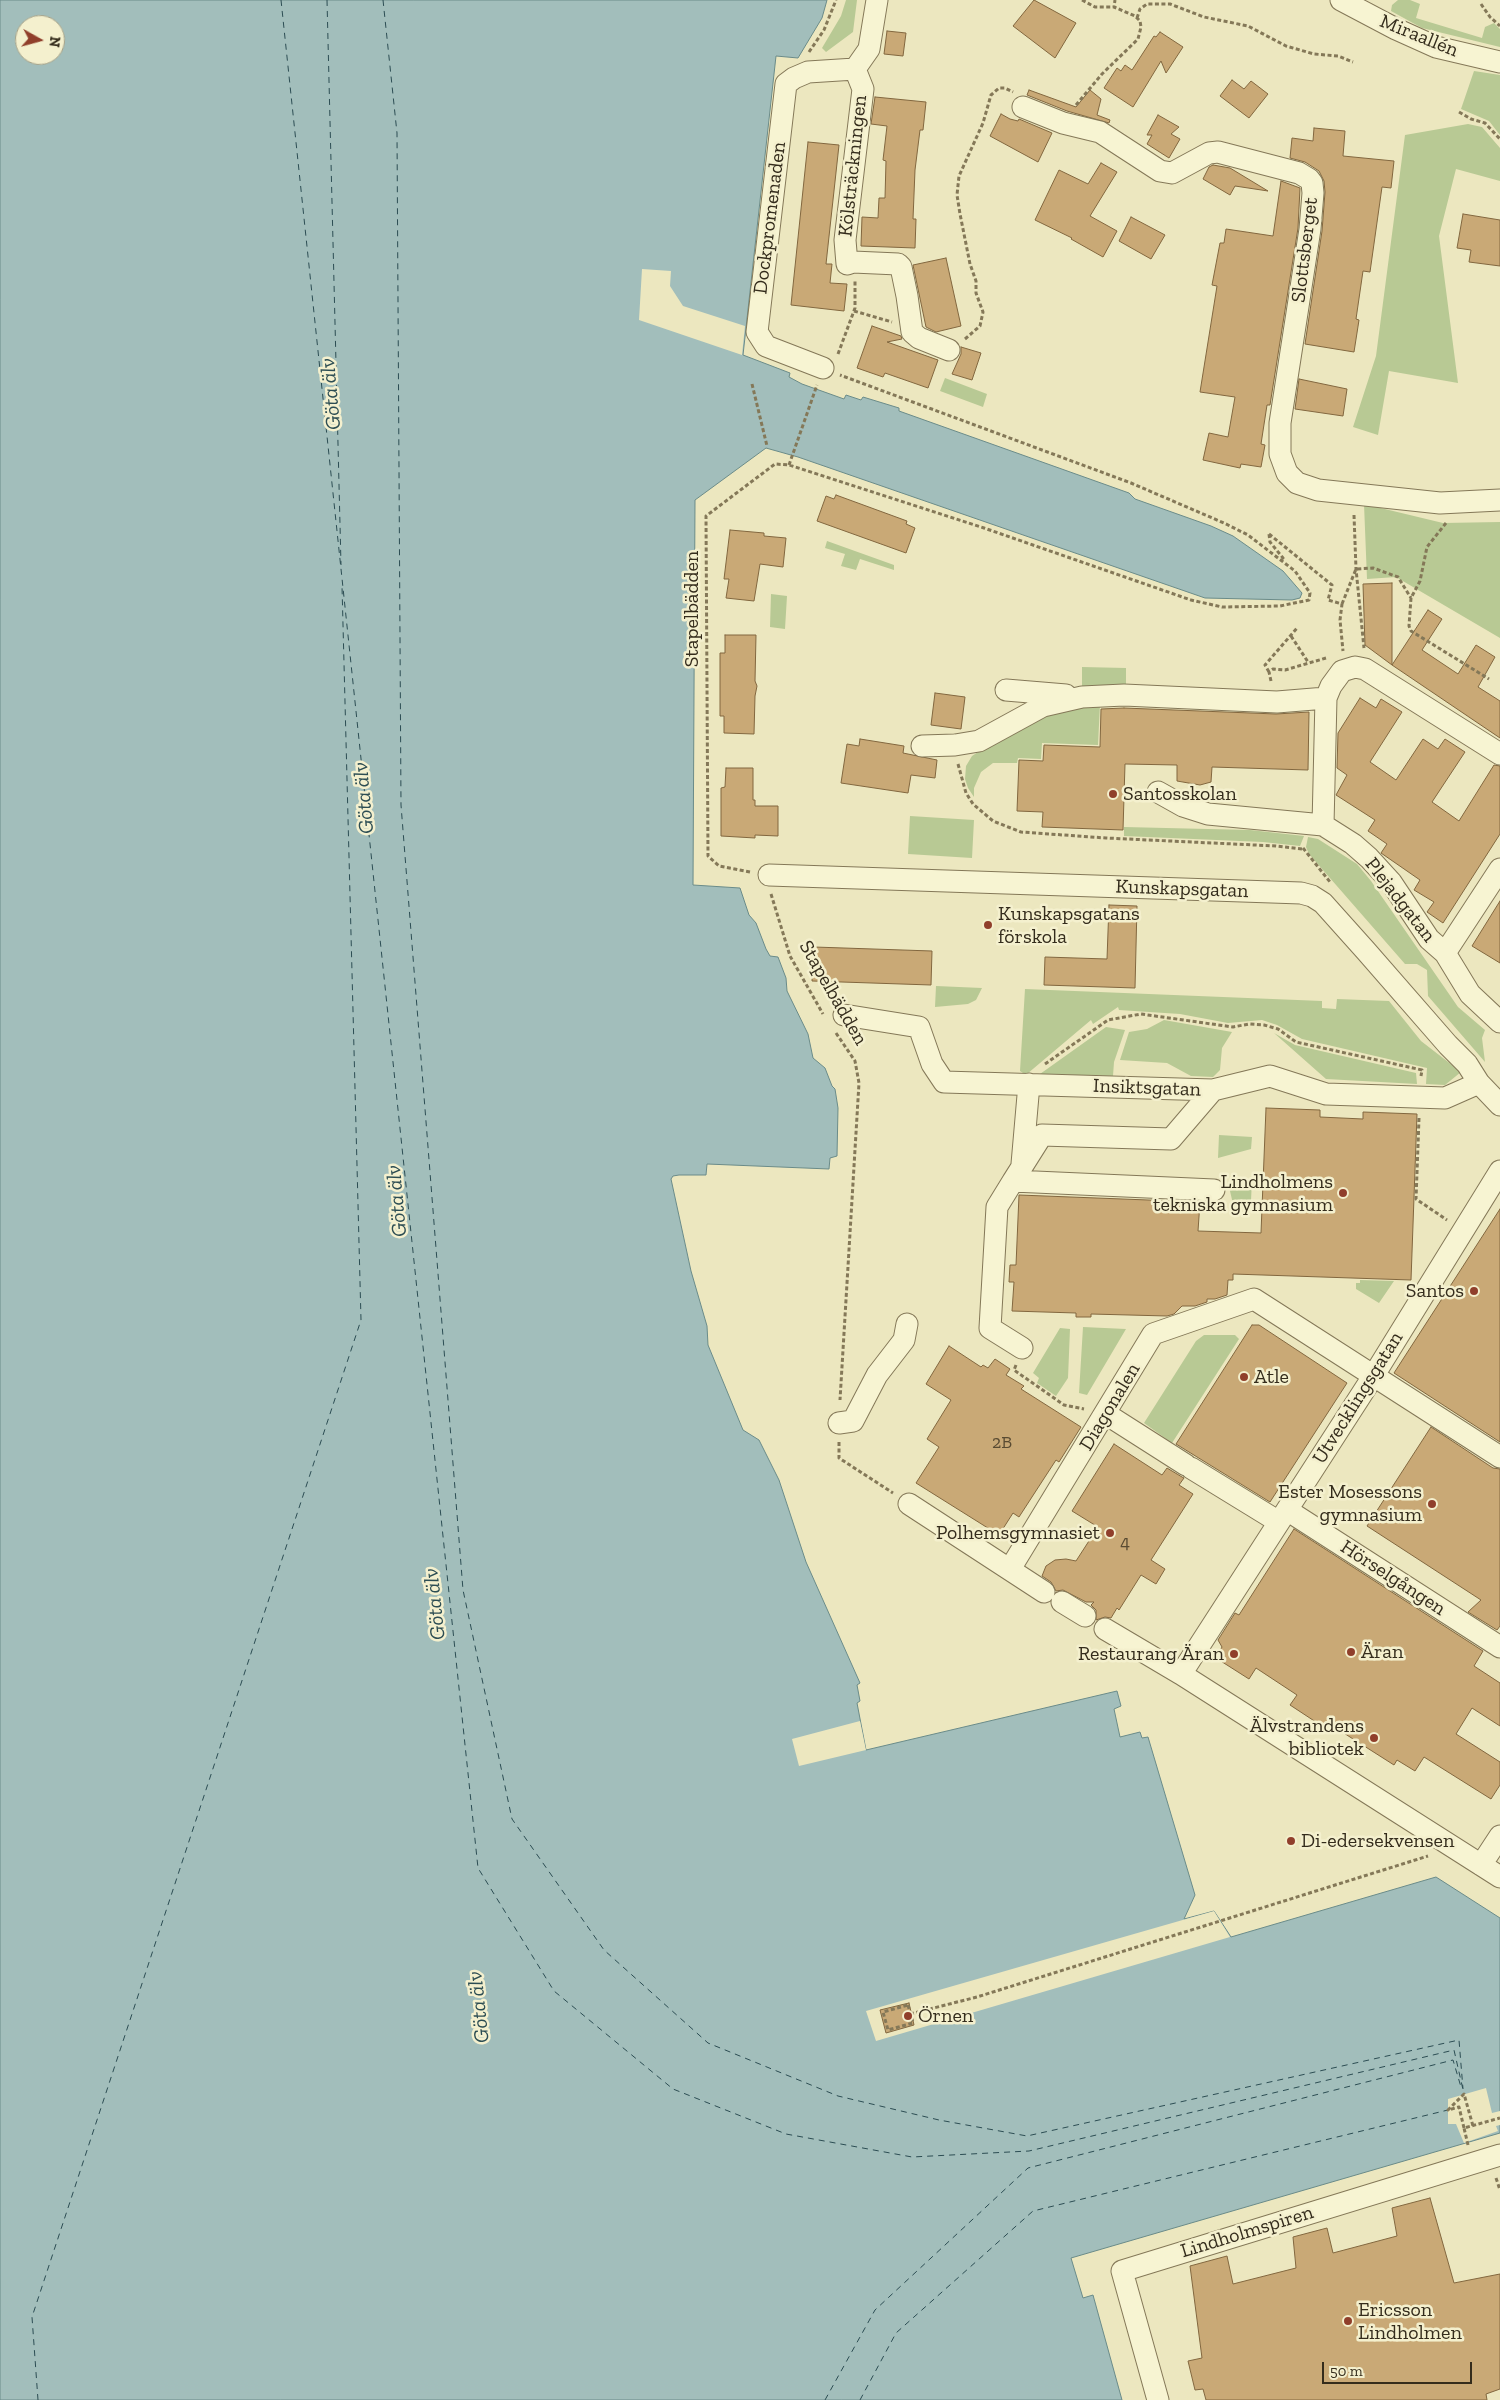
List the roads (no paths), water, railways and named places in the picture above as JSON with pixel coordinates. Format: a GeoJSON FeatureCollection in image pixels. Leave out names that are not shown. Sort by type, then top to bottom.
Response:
{"type":"FeatureCollection","features":[{"type":"Feature","properties":{"kind":"street"},"geometry":{"type":"LineString","coordinates":[[848,70],[869,49],[877,0]]}},
{"type":"Feature","properties":{"kind":"street","name":"Miraallén"},"geometry":{"type":"LineString","coordinates":[[1340,0],[1436,47],[1500,62]]}},
{"type":"Feature","properties":{"kind":"street","name":"Kölsträckningen"},"geometry":{"type":"LineString","coordinates":[[848,70],[863,89],[845,240],[847,264],[853,262],[890,262],[901,266],[907,296],[909,324],[912,332],[919,338],[948,350]]}},
{"type":"Feature","properties":{"kind":"street","name":"Dockpromenaden"},"geometry":{"type":"LineString","coordinates":[[825,373],[766,346],[757,332],[786,84],[808,72],[848,70]]}},
{"type":"Feature","properties":{"kind":"street","name":"Slottsberget"},"geometry":{"type":"LineString","coordinates":[[1023,107],[1063,123],[1100,132],[1160,171],[1172,173],[1209,154],[1218,152],[1299,173],[1309,179],[1313,192],[1310,229],[1280,423],[1280,454],[1287,473],[1297,483],[1318,490],[1440,503],[1500,500]]}},
{"type":"Feature","properties":{"kind":"street"},"geometry":{"type":"LineString","coordinates":[[1158,792],[1183,806],[1208,814],[1323,825],[1326,698],[1331,686],[1342,671],[1355,667],[1365,669],[1500,754]]}},
{"type":"Feature","properties":{"kind":"street"},"geometry":{"type":"LineString","coordinates":[[1006,690],[1082,697],[1124,696],[1277,702],[1326,698]]}},
{"type":"Feature","properties":{"kind":"street"},"geometry":{"type":"LineString","coordinates":[[922,746],[955,745],[979,741],[1042,706],[1082,697]]}},
{"type":"Feature","properties":{"kind":"street","name":"Plejadgatan"},"geometry":{"type":"LineString","coordinates":[[1323,825],[1369,858],[1391,882],[1429,939],[1445,953],[1470,994],[1500,1022]]}},
{"type":"Feature","properties":{"kind":"street"},"geometry":{"type":"LineString","coordinates":[[1445,953],[1500,869]]}},
{"type":"Feature","properties":{"kind":"street","name":"Kunskapsgatan"},"geometry":{"type":"LineString","coordinates":[[769,875],[1301,893],[1312,896],[1323,903],[1467,1064],[1479,1083],[1500,1105]]}},
{"type":"Feature","properties":{"kind":"street","name":"Insiktsgatan"},"geometry":{"type":"LineString","coordinates":[[834,1021],[920,1027],[932,1064],[944,1082],[1214,1090],[1270,1076],[1326,1094],[1445,1098],[1479,1083]]}},
{"type":"Feature","properties":{"kind":"street"},"geometry":{"type":"LineString","coordinates":[[1017,1174],[1029,1084]]}},
{"type":"Feature","properties":{"kind":"street"},"geometry":{"type":"LineString","coordinates":[[1022,1348],[990,1328],[997,1207],[1042,1135],[1171,1139],[1214,1090]]}},
{"type":"Feature","properties":{"kind":"street","name":"Utvecklingsgatan"},"geometry":{"type":"LineString","coordinates":[[1181,1674],[1374,1375],[1500,1170]]}},
{"type":"Feature","properties":{"kind":"street"},"geometry":{"type":"LineString","coordinates":[[1017,1174],[1214,1190]]}},
{"type":"Feature","properties":{"kind":"street","name":"Diagonalen"},"geometry":{"type":"LineString","coordinates":[[1010,1570],[1153,1334],[1254,1299],[1374,1375]]}},
{"type":"Feature","properties":{"kind":"street"},"geometry":{"type":"LineString","coordinates":[[839,1423],[853,1421],[877,1375],[904,1340],[907,1324]]}},
{"type":"Feature","properties":{"kind":"street"},"geometry":{"type":"LineString","coordinates":[[1374,1375],[1500,1457]]}},
{"type":"Feature","properties":{"kind":"street","name":"Hörselgången"},"geometry":{"type":"LineString","coordinates":[[1106,1414],[1189,1466],[1283,1516],[1500,1647]]}},
{"type":"Feature","properties":{"kind":"street"},"geometry":{"type":"LineString","coordinates":[[910,1504],[1010,1570],[1085,1616]]}},
{"type":"Feature","properties":{"kind":"street"},"geometry":{"type":"LineString","coordinates":[[1104,1629],[1181,1674],[1454,1848],[1491,1862],[1500,1877]]}},
{"type":"Feature","properties":{"kind":"street"},"geometry":{"type":"LineString","coordinates":[[1491,1862],[1500,1836]]}},
{"type":"Feature","properties":{"kind":"street","name":"Lindholmspiren"},"geometry":{"type":"LineString","coordinates":[[1158,2400],[1122,2270],[1500,2155]]}},
{"type":"Feature","properties":{"kind":"water","name":"Göta älv"},"geometry":{"type":"Polygon","coordinates":[[[0,0],[827,0],[822,18],[798,58],[776,56],[743,355],[790,373],[789,377],[802,384],[844,399],[846,395],[861,400],[863,397],[899,408],[899,411],[1129,493],[1135,499],[1211,526],[1233,536],[1283,571],[1302,593],[1300,598],[1292,600],[1205,598],[798,457],[766,448],[695,500],[693,885],[740,888],[749,915],[756,923],[766,949],[770,956],[778,957],[786,978],[787,991],[808,1034],[813,1058],[825,1068],[835,1089],[838,1108],[837,1156],[830,1158],[829,1169],[707,1164],[706,1175],[679,1175],[673,1176],[671,1179],[691,1271],[707,1326],[708,1345],[743,1430],[759,1440],[779,1480],[806,1562],[860,1683],[857,1685],[860,1701],[857,1703],[866,1750],[1117,1691],[1121,1706],[1114,1709],[1120,1737],[1140,1732],[1142,1738],[1148,1737],[1195,1895],[1184,1919],[1214,1911],[1231,1937],[1436,1877],[1500,1918],[1500,2133],[1071,2258],[1083,2298],[1093,2295],[1122,2400],[0,2400],[0,0]]]}},
{"type":"Feature","properties":{"kind":"place","name":"Santosskolan"},"geometry":{"type":"Point","coordinates":[1113,794]}},
{"type":"Feature","properties":{"kind":"place","name":"Kunskapsgatans förskola"},"geometry":{"type":"Point","coordinates":[988,925]}},
{"type":"Feature","properties":{"kind":"place","name":"Lindholmens tekniska gymnasium"},"geometry":{"type":"Point","coordinates":[1343,1193]}},
{"type":"Feature","properties":{"kind":"place","name":"Santos"},"geometry":{"type":"Point","coordinates":[1474,1291]}},
{"type":"Feature","properties":{"kind":"place","name":"Atle"},"geometry":{"type":"Point","coordinates":[1244,1377]}},
{"type":"Feature","properties":{"kind":"place","name":"Ester Mosessons gymnasium"},"geometry":{"type":"Point","coordinates":[1432,1504]}},
{"type":"Feature","properties":{"kind":"place","name":"Polhemsgymnasiet"},"geometry":{"type":"Point","coordinates":[1110,1533]}},
{"type":"Feature","properties":{"kind":"place","name":"Äran"},"geometry":{"type":"Point","coordinates":[1351,1652]}},
{"type":"Feature","properties":{"kind":"place","name":"Restaurang Äran"},"geometry":{"type":"Point","coordinates":[1234,1654]}},
{"type":"Feature","properties":{"kind":"place","name":"Älvstrandens bibliotek"},"geometry":{"type":"Point","coordinates":[1374,1738]}},
{"type":"Feature","properties":{"kind":"place","name":"Di-edersekvensen"},"geometry":{"type":"Point","coordinates":[1291,1841]}},
{"type":"Feature","properties":{"kind":"place","name":"Örnen"},"geometry":{"type":"Point","coordinates":[908,2016]}},
{"type":"Feature","properties":{"kind":"place","name":"Ericsson Lindholmen"},"geometry":{"type":"Point","coordinates":[1348,2321]}}]}
